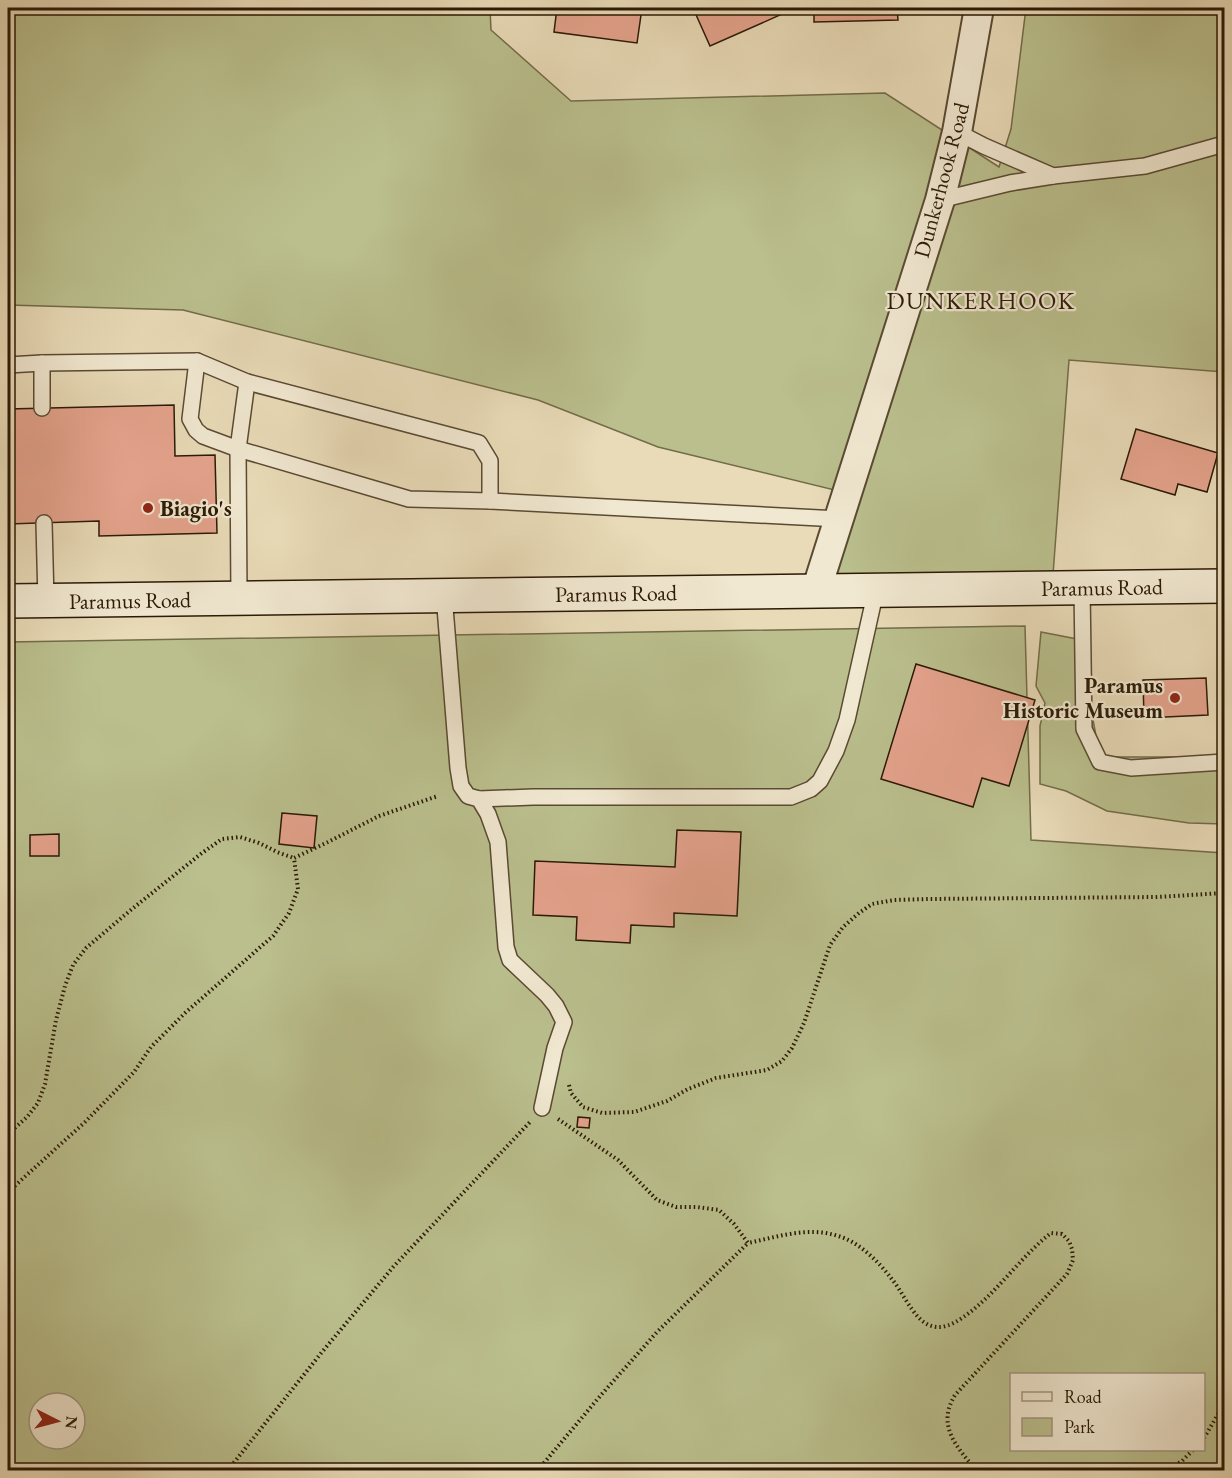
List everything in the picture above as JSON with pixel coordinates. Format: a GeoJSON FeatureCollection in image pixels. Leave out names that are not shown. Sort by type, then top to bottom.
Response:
{"type":"FeatureCollection","features":[{"type":"Feature","properties":{"kind":"main road","name":"Paramus Road"},"geometry":{"type":"LineString","coordinates":[[8,601],[1224,586]]}},
{"type":"Feature","properties":{"kind":"street","name":"Dunkerhook Road"},"geometry":{"type":"LineString","coordinates":[[816,591],[940,200],[957,132],[979,8]]}},
{"type":"Feature","properties":{"kind":"lane"},"geometry":{"type":"LineString","coordinates":[[957,132],[1053,176]]}},
{"type":"Feature","properties":{"kind":"lane"},"geometry":{"type":"LineString","coordinates":[[940,200],[1010,183],[1145,166],[1224,144]]}},
{"type":"Feature","properties":{"kind":"lane"},"geometry":{"type":"LineString","coordinates":[[8,365],[197,361],[247,382],[479,443],[490,460],[490,501]]}},
{"type":"Feature","properties":{"kind":"lane"},"geometry":{"type":"LineString","coordinates":[[197,361],[190,419],[196,430],[203,436],[238,449],[409,499],[840,519]]}},
{"type":"Feature","properties":{"kind":"lane"},"geometry":{"type":"LineString","coordinates":[[42,363],[42,408]]}},
{"type":"Feature","properties":{"kind":"lane"},"geometry":{"type":"LineString","coordinates":[[239,598],[238,449],[247,382]]}},
{"type":"Feature","properties":{"kind":"lane"},"geometry":{"type":"LineString","coordinates":[[44,523],[46,601]]}},
{"type":"Feature","properties":{"kind":"lane"},"geometry":{"type":"LineString","coordinates":[[1082,588],[1084,729],[1100,762],[1131,768],[1224,762]]}},
{"type":"Feature","properties":{"kind":"lane"},"geometry":{"type":"LineString","coordinates":[[444,595],[458,768],[461,786],[468,796],[478,799],[533,796],[790,797],[811,789],[820,781],[836,751],[847,720],[876,590]]}},
{"type":"Feature","properties":{"kind":"lane"},"geometry":{"type":"LineString","coordinates":[[478,799],[488,814],[498,842],[506,947],[510,960],[547,995],[564,1022],[555,1048],[543,1108]]}},
{"type":"Feature","properties":{"kind":"path"},"geometry":{"type":"LineString","coordinates":[[8,1134],[27,1117],[38,1103],[45,1084],[56,1020],[73,965],[86,948],[132,909],[222,839],[240,837],[294,858],[379,816],[438,796]]}},
{"type":"Feature","properties":{"kind":"path"},"geometry":{"type":"LineString","coordinates":[[8,1192],[85,1122],[134,1072],[151,1047],[185,1013],[273,936],[289,913],[298,890],[294,858]]}},
{"type":"Feature","properties":{"kind":"path"},"geometry":{"type":"LineString","coordinates":[[555,1048],[571,1093],[583,1107],[602,1113],[634,1112],[667,1101],[688,1089],[716,1078],[767,1070],[782,1061],[792,1048],[804,1023],[830,945],[843,927],[872,904],[894,900],[1157,897],[1224,893]]}},
{"type":"Feature","properties":{"kind":"path"},"geometry":{"type":"LineString","coordinates":[[228,1470],[394,1266],[543,1108],[618,1160],[657,1200],[676,1207],[719,1210],[734,1224],[748,1243]]}},
{"type":"Feature","properties":{"kind":"path"},"geometry":{"type":"LineString","coordinates":[[538,1470],[657,1332],[748,1243],[808,1231],[838,1236],[856,1245],[874,1259],[892,1278],[918,1318],[929,1325],[942,1327],[961,1319],[968,1313],[1051,1233],[1062,1234],[1069,1240],[1072,1249],[1073,1260],[1067,1274],[950,1403],[947,1425],[950,1434],[976,1470]]}},
{"type":"Feature","properties":{"kind":"path"},"geometry":{"type":"LineString","coordinates":[[1205,1435],[1224,1404]]}},
{"type":"Feature","properties":{"kind":"path"},"geometry":{"type":"LineString","coordinates":[[1167,1470],[1182,1461],[1191,1451]]}},
{"type":"Feature","properties":{"kind":"green space"},"geometry":{"type":"Polygon","coordinates":[[[8,8],[490,8],[491,30],[571,101],[885,93],[999,167],[1011,129],[1026,8],[1224,8],[1224,372],[1069,360],[1052,588],[816,591],[847,493],[658,447],[538,400],[183,310],[8,305],[8,8]]]}},
{"type":"Feature","properties":{"kind":"green space"},"geometry":{"type":"Polygon","coordinates":[[[1025,626],[1031,840],[1224,853],[1224,1470],[8,1470],[8,642],[1025,626]]]}},
{"type":"Feature","properties":{"kind":"green space"},"geometry":{"type":"Polygon","coordinates":[[[1041,632],[1082,640],[1090,704],[1100,757],[1224,757],[1224,824],[1189,823],[1107,811],[1066,791],[1040,784],[1040,726],[1045,703],[1036,686],[1041,632]]]}},
{"type":"Feature","properties":{"kind":"building"},"geometry":{"type":"Polygon","coordinates":[[[557,8],[642,8],[637,43],[554,32],[557,8]]]}},
{"type":"Feature","properties":{"kind":"building"},"geometry":{"type":"Polygon","coordinates":[[[693,8],[787,8],[789,11],[710,46],[693,8]]]}},
{"type":"Feature","properties":{"kind":"building"},"geometry":{"type":"Polygon","coordinates":[[[814,8],[897,8],[898,20],[814,22],[814,8]]]}},
{"type":"Feature","properties":{"kind":"building"},"geometry":{"type":"Polygon","coordinates":[[[174,405],[175,456],[215,455],[217,533],[99,536],[99,521],[8,524],[8,409],[174,405]]]}},
{"type":"Feature","properties":{"kind":"building"},"geometry":{"type":"Polygon","coordinates":[[[1136,429],[1218,453],[1207,492],[1178,484],[1175,495],[1121,479],[1136,429]]]}},
{"type":"Feature","properties":{"kind":"building"},"geometry":{"type":"Polygon","coordinates":[[[916,664],[1035,700],[1009,786],[982,778],[973,807],[881,779],[916,664]]]}},
{"type":"Feature","properties":{"kind":"building","name":"Paramus Historic Museum"},"geometry":{"type":"Polygon","coordinates":[[[1206,678],[1208,715],[1144,718],[1143,680],[1206,678]]]}},
{"type":"Feature","properties":{"kind":"building"},"geometry":{"type":"Polygon","coordinates":[[[282,813],[317,816],[314,848],[279,844],[282,813]]]}},
{"type":"Feature","properties":{"kind":"building"},"geometry":{"type":"Polygon","coordinates":[[[677,830],[741,832],[737,916],[674,913],[674,927],[631,925],[630,943],[576,940],[577,917],[533,915],[535,861],[675,867],[677,830]]]}},
{"type":"Feature","properties":{"kind":"building"},"geometry":{"type":"Polygon","coordinates":[[[59,834],[59,856],[30,856],[30,835],[59,834]]]}},
{"type":"Feature","properties":{"kind":"building"},"geometry":{"type":"Polygon","coordinates":[[[578,1117],[590,1118],[589,1128],[577,1127],[578,1117]]]}},
{"type":"Feature","properties":{"kind":"place","name":"Biagio's"},"geometry":{"type":"Point","coordinates":[148,508]}},
{"type":"Feature","properties":{"kind":"place","name":"Paramus Historic Museum"},"geometry":{"type":"Point","coordinates":[1175,698]}},
{"type":"Feature","properties":{"kind":"district","name":"DUNKERHOOK"},"geometry":{"type":"Point","coordinates":[981,301]}}]}
